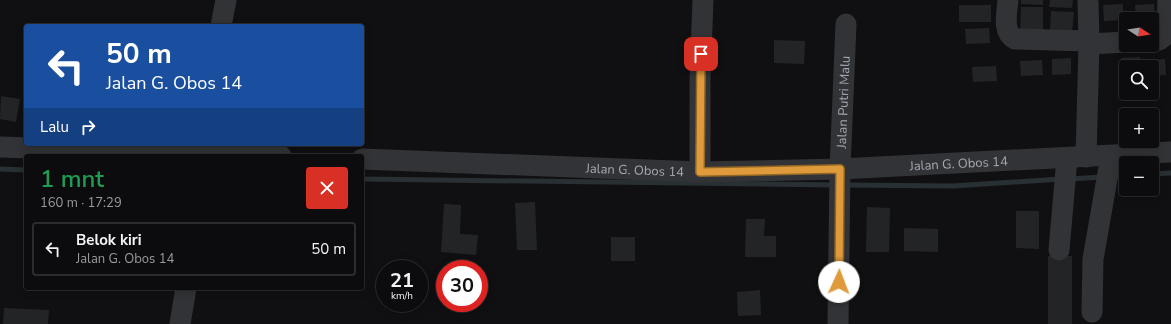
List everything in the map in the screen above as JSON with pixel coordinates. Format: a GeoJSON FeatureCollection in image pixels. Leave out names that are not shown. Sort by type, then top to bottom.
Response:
{"type":"FeatureCollection","features":[{"type":"Feature","properties":{"kind":"street"},"geometry":{"type":"LineString","coordinates":[[221,24],[226,0]]}},
{"type":"Feature","properties":{"kind":"street"},"geometry":{"type":"LineString","coordinates":[[700,172],[700,81],[704,0]]}},
{"type":"Feature","properties":{"kind":"street"},"geometry":{"type":"LineString","coordinates":[[1008,0],[1007,31],[1010,37],[1015,39],[1119,42]]}},
{"type":"Feature","properties":{"kind":"street"},"geometry":{"type":"LineString","coordinates":[[1059,250],[1076,157],[1089,42],[1088,0]]}},
{"type":"Feature","properties":{"kind":"street"},"geometry":{"type":"LineString","coordinates":[[1159,40],[1167,34],[1168,0]]}},
{"type":"Feature","properties":{"kind":"street","name":"Jalan Putri Malu"},"geometry":{"type":"LineString","coordinates":[[838,324],[840,179],[846,24]]}},
{"type":"Feature","properties":{"kind":"street"},"geometry":{"type":"LineString","coordinates":[[0,147],[206,151],[251,154]]}},
{"type":"Feature","properties":{"kind":"street","name":"Jalan G. Obos 14"},"geometry":{"type":"LineString","coordinates":[[364,159],[840,179],[1076,157],[1171,152]]}},
{"type":"Feature","properties":{"kind":"street"},"geometry":{"type":"LineString","coordinates":[[1092,312],[1093,259],[1110,156]]}},
{"type":"Feature","properties":{"kind":"street"},"geometry":{"type":"LineString","coordinates":[[180,324],[186,290]]}},
{"type":"Feature","properties":{"kind":"building"},"geometry":{"type":"Polygon","coordinates":[[[1021,0],[1043,0],[1043,5],[1021,4],[1021,0]]]}},
{"type":"Feature","properties":{"kind":"building"},"geometry":{"type":"Polygon","coordinates":[[[1050,0],[1073,0],[1072,8],[1049,7],[1050,0]]]}},
{"type":"Feature","properties":{"kind":"building"},"geometry":{"type":"Polygon","coordinates":[[[1123,4],[1123,12],[1119,12],[1119,20],[1104,21],[1103,5],[1123,4]]]}},
{"type":"Feature","properties":{"kind":"building"},"geometry":{"type":"Polygon","coordinates":[[[1154,4],[1154,12],[1136,12],[1135,5],[1154,4]]]}},
{"type":"Feature","properties":{"kind":"building"},"geometry":{"type":"Polygon","coordinates":[[[959,5],[991,5],[991,22],[959,22],[959,5]]]}},
{"type":"Feature","properties":{"kind":"building"},"geometry":{"type":"Polygon","coordinates":[[[1021,7],[1043,7],[1043,33],[1020,33],[1021,7]]]}},
{"type":"Feature","properties":{"kind":"building"},"geometry":{"type":"Polygon","coordinates":[[[1051,11],[1074,12],[1072,33],[1050,31],[1051,11]]]}},
{"type":"Feature","properties":{"kind":"building"},"geometry":{"type":"Polygon","coordinates":[[[989,28],[990,43],[966,44],[965,29],[989,28]]]}},
{"type":"Feature","properties":{"kind":"building"},"geometry":{"type":"Polygon","coordinates":[[[774,40],[805,41],[804,64],[774,63],[774,40]]]}},
{"type":"Feature","properties":{"kind":"building"},"geometry":{"type":"Polygon","coordinates":[[[1140,57],[1140,60],[1121,60],[1121,58],[1140,57]]]}},
{"type":"Feature","properties":{"kind":"building"},"geometry":{"type":"Polygon","coordinates":[[[1071,58],[1071,74],[1052,75],[1052,59],[1071,58]]]}},
{"type":"Feature","properties":{"kind":"building"},"geometry":{"type":"Polygon","coordinates":[[[1165,59],[1166,75],[1159,76],[1159,60],[1146,60],[1165,59]]]}},
{"type":"Feature","properties":{"kind":"building"},"geometry":{"type":"Polygon","coordinates":[[[1042,60],[1043,75],[1021,76],[1020,61],[1042,60]]]}},
{"type":"Feature","properties":{"kind":"building"},"geometry":{"type":"Polygon","coordinates":[[[996,66],[997,81],[973,82],[972,67],[996,66]]]}},
{"type":"Feature","properties":{"kind":"building"},"geometry":{"type":"Polygon","coordinates":[[[1,96],[20,99],[16,122],[0,119],[1,96]]]}},
{"type":"Feature","properties":{"kind":"building"},"geometry":{"type":"Polygon","coordinates":[[[535,202],[537,250],[517,250],[515,203],[535,202]]]}},
{"type":"Feature","properties":{"kind":"building"},"geometry":{"type":"Polygon","coordinates":[[[444,204],[461,205],[460,234],[478,235],[476,255],[441,252],[444,204]]]}},
{"type":"Feature","properties":{"kind":"building"},"geometry":{"type":"Polygon","coordinates":[[[867,207],[890,208],[889,252],[866,252],[867,207]]]}},
{"type":"Feature","properties":{"kind":"building"},"geometry":{"type":"Polygon","coordinates":[[[1016,211],[1039,211],[1039,249],[1016,248],[1016,211]]]}},
{"type":"Feature","properties":{"kind":"building"},"geometry":{"type":"Polygon","coordinates":[[[746,219],[765,219],[764,236],[776,236],[776,257],[745,257],[746,219]]]}},
{"type":"Feature","properties":{"kind":"building"},"geometry":{"type":"Polygon","coordinates":[[[904,228],[938,229],[938,252],[904,251],[904,228]]]}},
{"type":"Feature","properties":{"kind":"building"},"geometry":{"type":"Polygon","coordinates":[[[611,237],[635,237],[635,261],[611,261],[611,237]]]}},
{"type":"Feature","properties":{"kind":"building"},"geometry":{"type":"Polygon","coordinates":[[[1048,256],[1072,256],[1072,324],[1048,324],[1048,256]]]}},
{"type":"Feature","properties":{"kind":"building"},"geometry":{"type":"Polygon","coordinates":[[[760,290],[761,315],[738,316],[737,292],[760,290]]]}},
{"type":"Feature","properties":{"kind":"building"},"geometry":{"type":"Polygon","coordinates":[[[4,308],[49,310],[48,324],[3,324],[4,308]]]}},
{"type":"Feature","properties":{"kind":"waterway"},"geometry":{"type":"LineString","coordinates":[[0,169],[24,170]]}},
{"type":"Feature","properties":{"kind":"waterway"},"geometry":{"type":"LineString","coordinates":[[1159,174],[1171,173]]}},
{"type":"Feature","properties":{"kind":"waterway"},"geometry":{"type":"LineString","coordinates":[[1069,179],[1103,177]]}},
{"type":"Feature","properties":{"kind":"waterway"},"geometry":{"type":"LineString","coordinates":[[1113,177],[1119,177]]}},
{"type":"Feature","properties":{"kind":"waterway"},"geometry":{"type":"LineString","coordinates":[[364,179],[835,185]]}},
{"type":"Feature","properties":{"kind":"waterway"},"geometry":{"type":"LineString","coordinates":[[843,185],[953,186],[1061,179]]}},
{"type":"Feature","properties":{"kind":"route"},"geometry":{"type":"LineString","coordinates":[[701,54],[700,172],[840,169],[839,282]]}}]}
